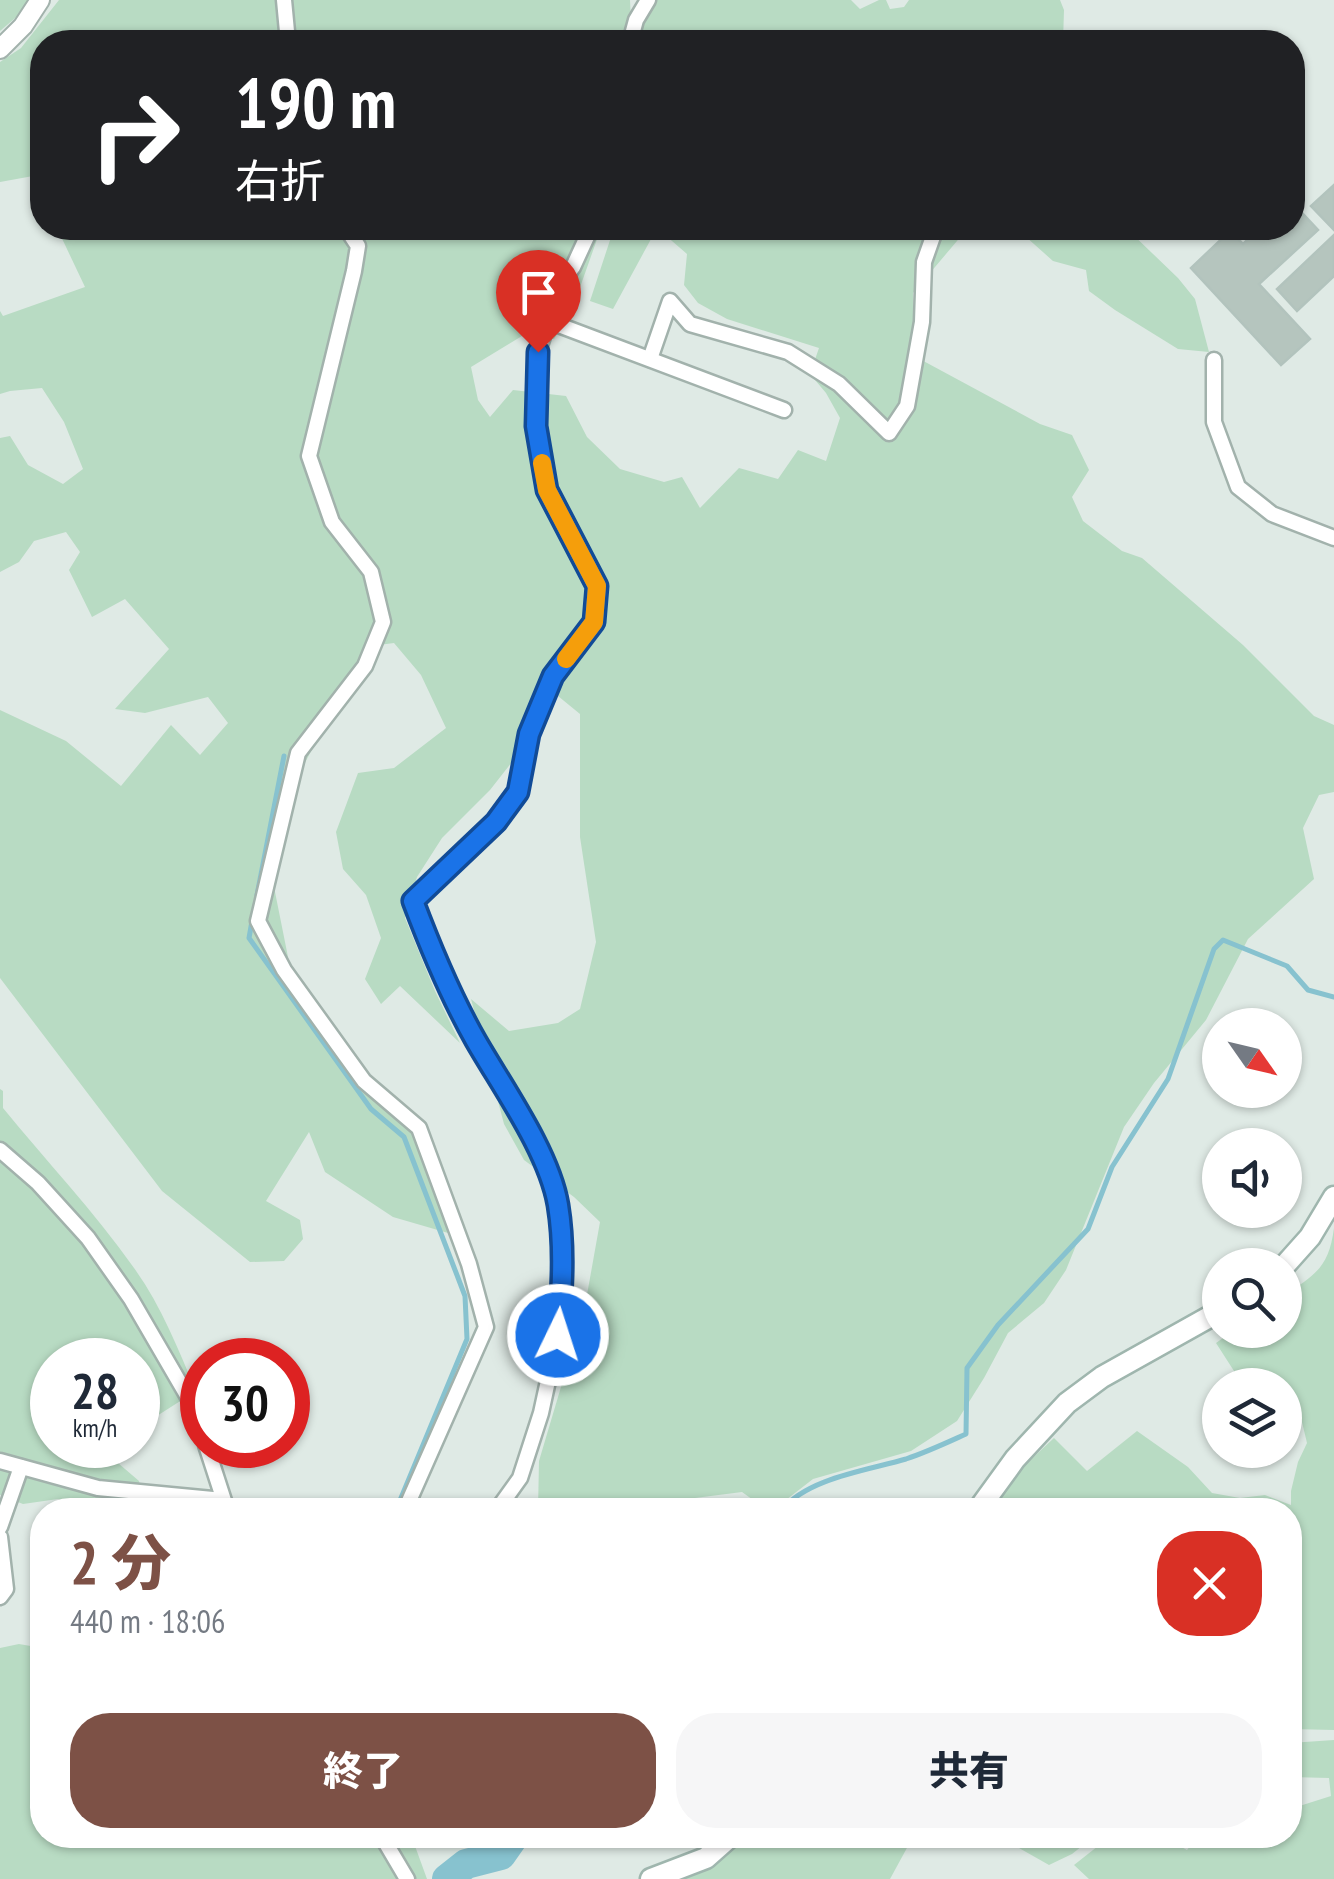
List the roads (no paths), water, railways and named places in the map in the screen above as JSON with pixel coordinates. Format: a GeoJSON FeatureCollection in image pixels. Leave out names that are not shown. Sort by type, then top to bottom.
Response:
{"type":"FeatureCollection","features":[{"type":"Feature","properties":{"kind":"main road"},"geometry":{"type":"LineString","coordinates":[[1300,1248],[1334,1197]]}},
{"type":"Feature","properties":{"kind":"main road"},"geometry":{"type":"LineString","coordinates":[[987,1498],[1067,1403],[1102,1377],[1202,1321]]}},
{"type":"Feature","properties":{"kind":"main road"},"geometry":{"type":"LineString","coordinates":[[651,1879],[706,1858],[717,1848]]}},
{"type":"Feature","properties":{"kind":"street"},"geometry":{"type":"LineString","coordinates":[[0,49],[23,26],[40,0]]}},
{"type":"Feature","properties":{"kind":"street"},"geometry":{"type":"LineString","coordinates":[[284,0],[287,30]]}},
{"type":"Feature","properties":{"kind":"street"},"geometry":{"type":"LineString","coordinates":[[633,30],[648,0]]}},
{"type":"Feature","properties":{"kind":"street"},"geometry":{"type":"LineString","coordinates":[[354,240],[358,246],[354,271],[308,456],[332,522],[371,572],[383,622],[365,666],[298,753],[258,921],[284,970],[364,1081],[419,1128],[469,1264],[486,1327],[411,1498]]}},
{"type":"Feature","properties":{"kind":"street"},"geometry":{"type":"LineString","coordinates":[[506,1498],[520,1478],[541,1414],[558,1335],[563,1278],[558,1204],[546,1163],[473,1036],[413,901],[496,822],[518,792],[529,734],[553,676],[594,622],[597,586],[547,490],[536,426],[538,352],[560,284],[585,240]]}},
{"type":"Feature","properties":{"kind":"street"},"geometry":{"type":"LineString","coordinates":[[650,359],[670,301],[690,324],[788,352],[839,384],[889,432],[907,406],[922,322],[924,262],[932,240]]}},
{"type":"Feature","properties":{"kind":"street"},"geometry":{"type":"LineString","coordinates":[[548,320],[784,410]]}},
{"type":"Feature","properties":{"kind":"street"},"geometry":{"type":"LineString","coordinates":[[1214,360],[1214,422],[1238,487],[1272,514],[1334,538]]}},
{"type":"Feature","properties":{"kind":"street"},"geometry":{"type":"LineString","coordinates":[[0,1150],[38,1183],[88,1238],[131,1299],[180,1383]]}},
{"type":"Feature","properties":{"kind":"street"},"geometry":{"type":"LineString","coordinates":[[0,1461],[98,1488],[173,1498]]}},
{"type":"Feature","properties":{"kind":"street"},"geometry":{"type":"LineString","coordinates":[[0,1527],[22,1467]]}},
{"type":"Feature","properties":{"kind":"street"},"geometry":{"type":"LineString","coordinates":[[213,1468],[223,1498]]}},
{"type":"Feature","properties":{"kind":"street"},"geometry":{"type":"LineString","coordinates":[[0,1537],[6,1589],[0,1597]]}},
{"type":"Feature","properties":{"kind":"street"},"geometry":{"type":"LineString","coordinates":[[389,1848],[407,1879]]}},
{"type":"Feature","properties":{"kind":"waterway"},"geometry":{"type":"LineString","coordinates":[[257,895],[284,756]]}},
{"type":"Feature","properties":{"kind":"waterway"},"geometry":{"type":"LineString","coordinates":[[252,921],[249,938],[371,1109],[404,1137],[465,1296],[467,1339],[401,1498]]}},
{"type":"Feature","properties":{"kind":"waterway"},"geometry":{"type":"LineString","coordinates":[[795,1498],[822,1483],[906,1459],[966,1434],[967,1368],[998,1325],[1088,1229],[1112,1167],[1168,1079],[1214,949],[1223,940],[1287,966],[1308,990],[1334,997]]}},
{"type":"Feature","properties":{"kind":"waterway"},"geometry":{"type":"LineString","coordinates":[[490,1858],[491,1848]]}},
{"type":"Feature","properties":{"kind":"waterway"},"geometry":{"type":"LineString","coordinates":[[447,1879],[466,1864],[501,1855],[506,1848]]}}]}
